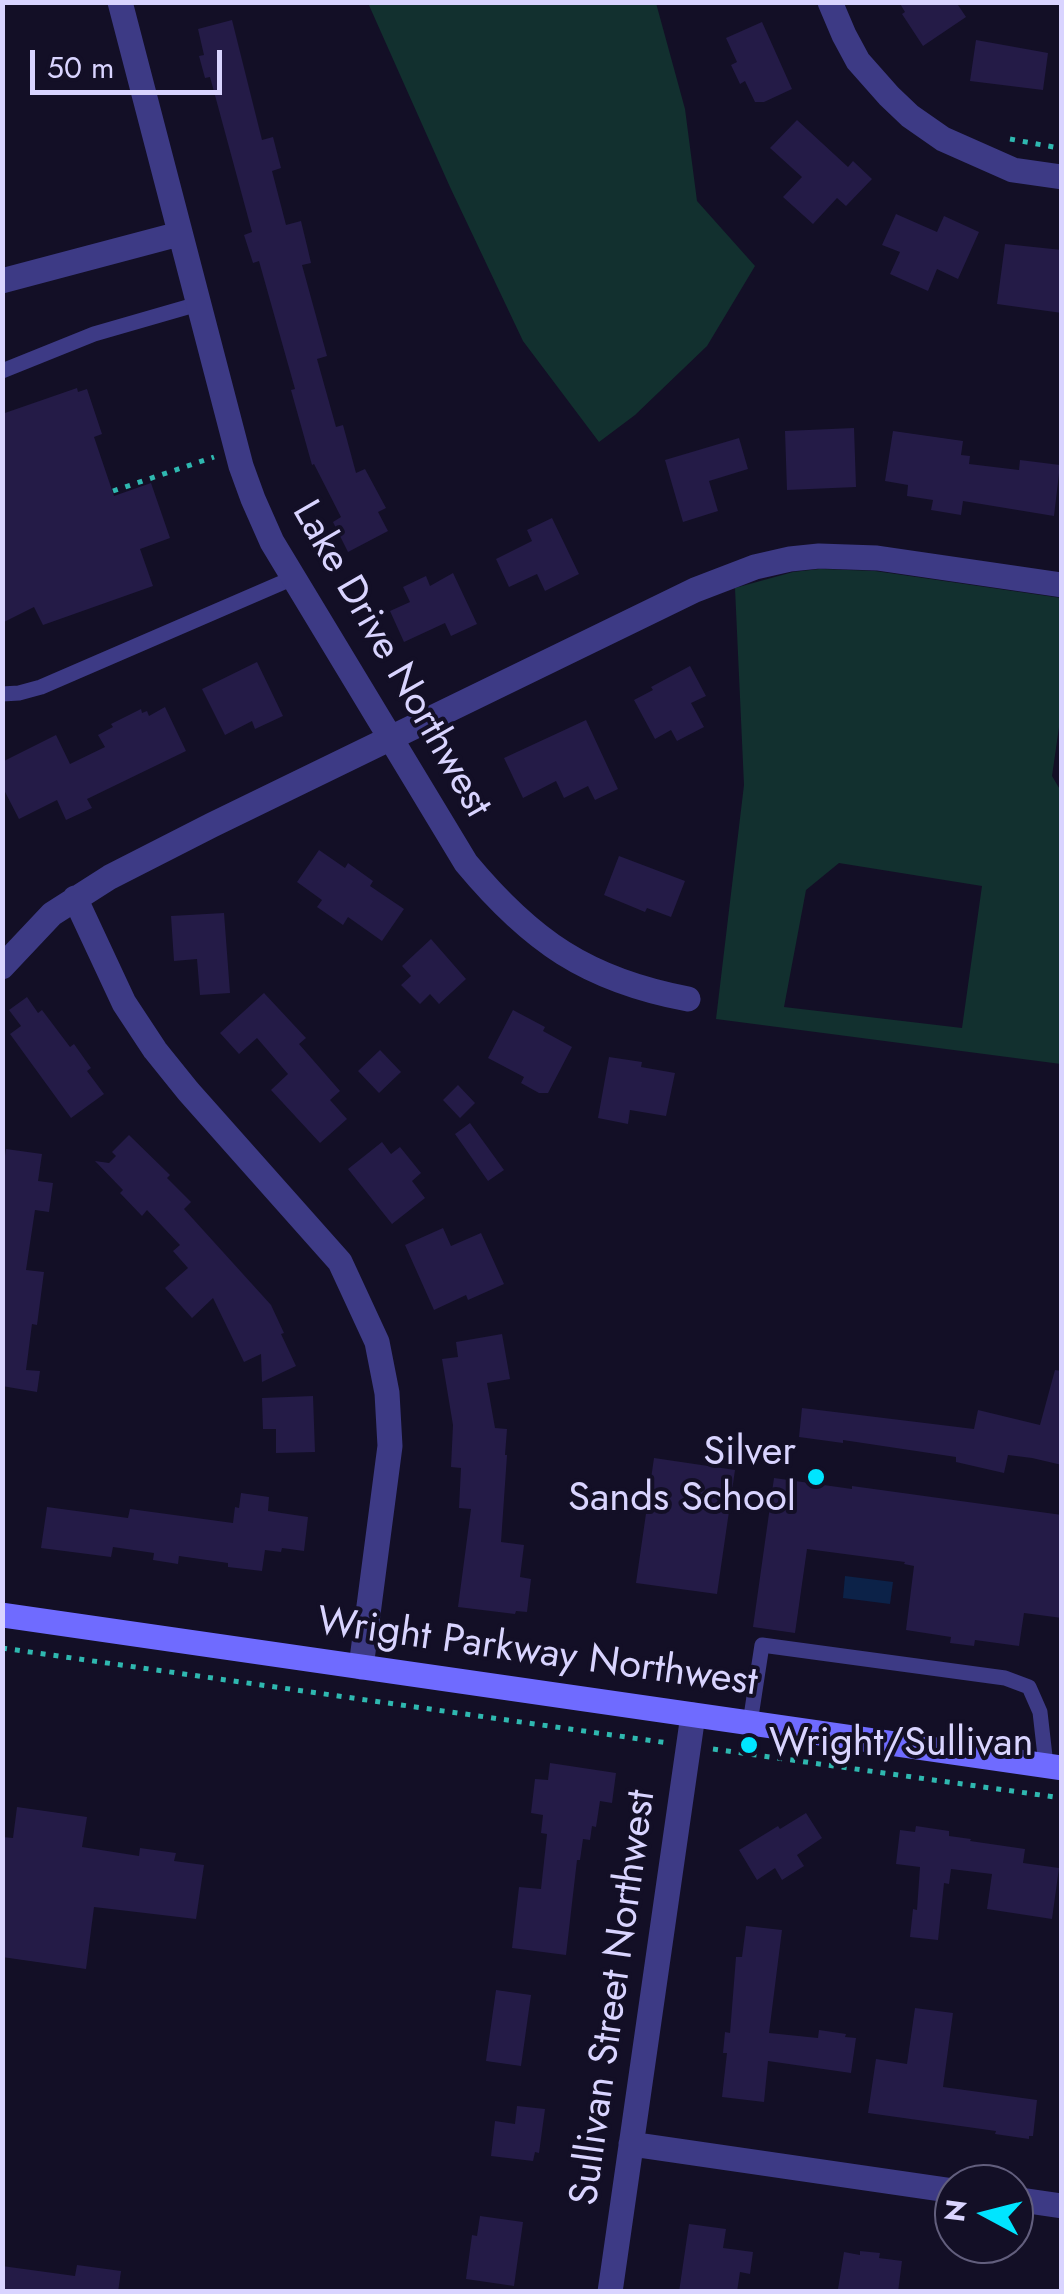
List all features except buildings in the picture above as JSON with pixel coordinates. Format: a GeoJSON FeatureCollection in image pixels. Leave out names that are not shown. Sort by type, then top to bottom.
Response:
{"type":"FeatureCollection","features":[{"type":"Feature","properties":{"kind":"street","name":"Lake Drive Northwest"},"geometry":{"type":"LineString","coordinates":[[120,2],[237,449],[272,542],[466,863],[496,899],[530,931],[569,958],[607,977],[688,999]]}},
{"type":"Feature","properties":{"kind":"street"},"geometry":{"type":"LineString","coordinates":[[830,2],[858,60],[910,116],[943,139],[1013,170],[1062,176]]}},
{"type":"Feature","properties":{"kind":"street"},"geometry":{"type":"LineString","coordinates":[[2,281],[179,234]]}},
{"type":"Feature","properties":{"kind":"street"},"geometry":{"type":"LineString","coordinates":[[2,967],[52,914],[110,877],[730,575],[818,556],[865,557],[1062,585]]}},
{"type":"Feature","properties":{"kind":"street"},"geometry":{"type":"LineString","coordinates":[[75,898],[124,1003],[155,1050],[340,1262],[377,1342],[387,1393],[390,1446],[360,1667]]}},
{"type":"Feature","properties":{"kind":"street","name":"Wright Parkway Northwest"},"geometry":{"type":"LineString","coordinates":[[2,1615],[1054,1767]]}},
{"type":"Feature","properties":{"kind":"street","name":"Sullivan Street Northwest"},"geometry":{"type":"LineString","coordinates":[[610,2292],[693,1715]]}},
{"type":"Feature","properties":{"kind":"street"},"geometry":{"type":"LineString","coordinates":[[631,2144],[934,2187]]}},
{"type":"Feature","properties":{"kind":"street"},"geometry":{"type":"LineString","coordinates":[[1034,2202],[1062,2206]]}},
{"type":"Feature","properties":{"kind":"lane"},"geometry":{"type":"LineString","coordinates":[[2,371],[94,334],[198,304]]}},
{"type":"Feature","properties":{"kind":"lane"},"geometry":{"type":"LineString","coordinates":[[2,694],[41,686],[293,578]]}},
{"type":"Feature","properties":{"kind":"lane"},"geometry":{"type":"LineString","coordinates":[[750,1723],[762,1645],[1005,1678],[1029,1688],[1040,1712],[1054,1767]]}},
{"type":"Feature","properties":{"kind":"path"},"geometry":{"type":"LineString","coordinates":[[1008,138],[1062,149]]}},
{"type":"Feature","properties":{"kind":"path"},"geometry":{"type":"LineString","coordinates":[[112,491],[237,449]]}},
{"type":"Feature","properties":{"kind":"path"},"geometry":{"type":"LineString","coordinates":[[2,1648],[1062,1798]]}},
{"type":"Feature","properties":{"kind":"green space"},"geometry":{"type":"Polygon","coordinates":[[[368,3],[656,3],[685,109],[697,201],[755,266],[707,346],[635,415],[599,442],[523,341],[368,3]]]}},
{"type":"Feature","properties":{"kind":"green space"},"geometry":{"type":"Polygon","coordinates":[[[875,571],[1061,598],[1061,713],[1052,776],[1062,793],[1061,1064],[716,1019],[744,785],[735,588],[793,572],[875,571]],[[839,863],[806,890],[784,1007],[962,1028],[982,886],[839,863]]]}},
{"type":"Feature","properties":{"kind":"water"},"geometry":{"type":"Polygon","coordinates":[[[845,1576],[893,1582],[890,1604],[843,1598],[845,1576]]]}},
{"type":"Feature","properties":{"kind":"place","name":"Silver Sands School"},"geometry":{"type":"Point","coordinates":[816,1477]}},
{"type":"Feature","properties":{"kind":"place","name":"Wright/Sullivan"},"geometry":{"type":"Point","coordinates":[749,1745]}}]}
